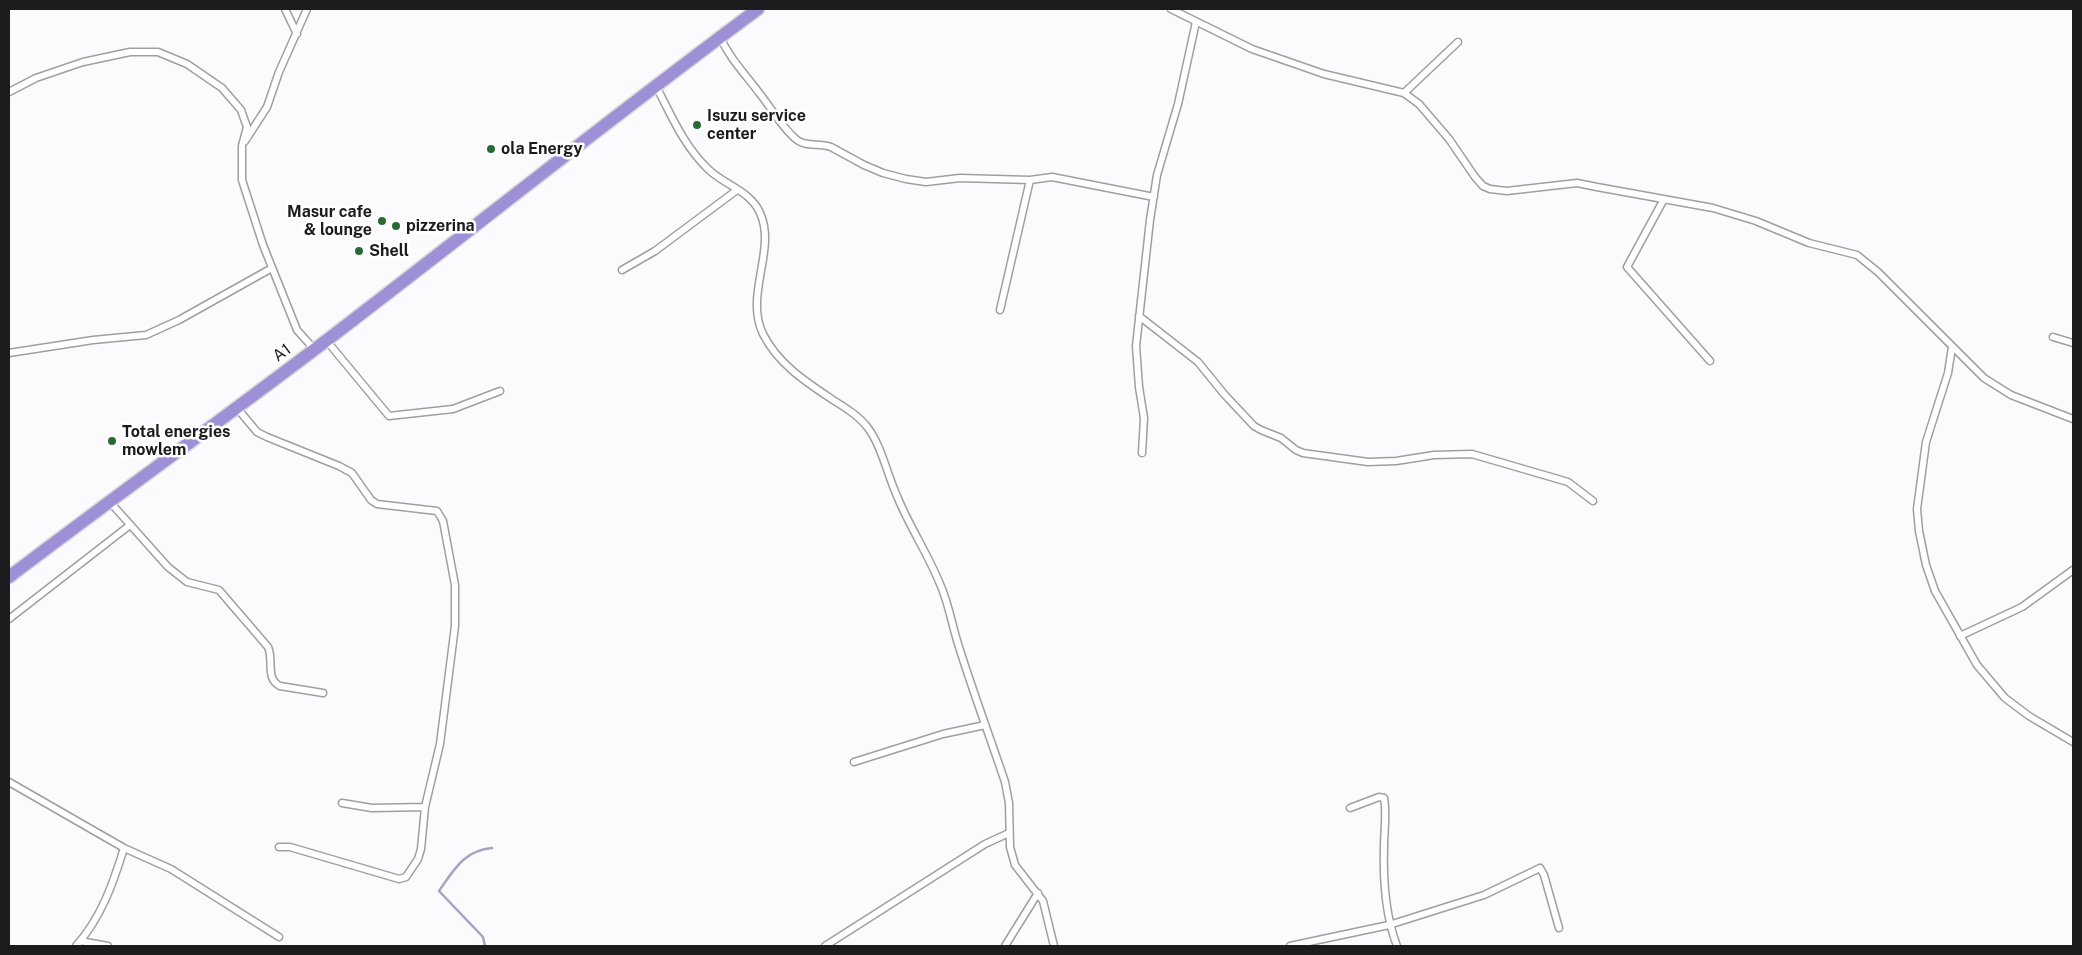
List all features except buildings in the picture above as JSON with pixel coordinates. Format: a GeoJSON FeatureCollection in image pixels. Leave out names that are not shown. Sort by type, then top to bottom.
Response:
{"type":"FeatureCollection","features":[{"type":"Feature","properties":{"kind":"highway","name":"A1"},"geometry":{"type":"LineString","coordinates":[[9,577],[326,340],[758,9]]}},
{"type":"Feature","properties":{"kind":"street"},"geometry":{"type":"LineString","coordinates":[[285,9],[297,34]]}},
{"type":"Feature","properties":{"kind":"street"},"geometry":{"type":"LineString","coordinates":[[242,146],[267,107],[279,72],[297,34],[306,9]]}},
{"type":"Feature","properties":{"kind":"street"},"geometry":{"type":"LineString","coordinates":[[1172,9],[1252,50],[1324,74],[1404,93],[1419,104],[1449,139],[1475,177],[1483,186],[1490,189],[1507,191],[1577,183],[1713,208],[1736,214],[1808,243],[1857,256],[1878,272],[1984,378],[2011,395],[2073,419]]}},
{"type":"Feature","properties":{"kind":"street"},"geometry":{"type":"LineString","coordinates":[[1142,453],[1144,418],[1138,387],[1136,346],[1138,316],[1157,175],[1178,104],[1196,22]]}},
{"type":"Feature","properties":{"kind":"street"},"geometry":{"type":"LineString","coordinates":[[720,37],[730,56],[785,128],[797,140],[806,144],[823,144],[831,147],[883,173],[926,182],[960,178],[1030,180],[1052,177],[1154,197]]}},
{"type":"Feature","properties":{"kind":"street"},"geometry":{"type":"LineString","coordinates":[[1404,93],[1458,42]]}},
{"type":"Feature","properties":{"kind":"street"},"geometry":{"type":"LineString","coordinates":[[9,92],[36,78],[83,62],[130,52],[158,52],[187,64],[222,88],[241,110],[247,126],[242,146],[242,180],[272,268],[297,330],[314,349]]}},
{"type":"Feature","properties":{"kind":"street"},"geometry":{"type":"LineString","coordinates":[[656,86],[693,152],[708,170],[756,204],[764,224],[764,246],[757,290],[757,311],[762,331],[772,351],[808,384],[855,414],[869,429],[897,497],[940,583],[947,602],[958,644],[1005,782],[1010,847],[1015,865],[1043,902],[1054,946]]}},
{"type":"Feature","properties":{"kind":"street"},"geometry":{"type":"LineString","coordinates":[[1000,310],[1030,180]]}},
{"type":"Feature","properties":{"kind":"street"},"geometry":{"type":"LineString","coordinates":[[622,270],[655,251],[737,190]]}},
{"type":"Feature","properties":{"kind":"street"},"geometry":{"type":"LineString","coordinates":[[1664,199],[1628,267],[1710,361]]}},
{"type":"Feature","properties":{"kind":"street"},"geometry":{"type":"LineString","coordinates":[[9,353],[93,340],[146,335],[179,320],[272,268]]}},
{"type":"Feature","properties":{"kind":"street"},"geometry":{"type":"LineString","coordinates":[[1138,316],[1198,362],[1224,394],[1254,426],[1282,438],[1296,450],[1303,453],[1368,462],[1396,461],[1434,455],[1472,454],[1568,482],[1592,501]]}},
{"type":"Feature","properties":{"kind":"street"},"geometry":{"type":"LineString","coordinates":[[2053,337],[2073,343]]}},
{"type":"Feature","properties":{"kind":"street"},"geometry":{"type":"LineString","coordinates":[[326,340],[389,416],[453,409],[500,391]]}},
{"type":"Feature","properties":{"kind":"street"},"geometry":{"type":"LineString","coordinates":[[1952,347],[1948,373],[1926,442],[1917,509],[1924,557],[1935,591],[1977,665],[2005,698],[2029,716],[2073,742]]}},
{"type":"Feature","properties":{"kind":"street"},"geometry":{"type":"LineString","coordinates":[[236,408],[258,432],[352,473],[371,500],[377,504],[433,510],[440,515],[455,585],[455,626],[440,744],[425,807],[419,854],[410,872],[402,878],[394,878],[290,846],[279,847]]}},
{"type":"Feature","properties":{"kind":"street"},"geometry":{"type":"LineString","coordinates":[[109,501],[179,576],[187,582],[215,588],[228,599],[268,647],[272,656],[271,677],[275,684],[323,693]]}},
{"type":"Feature","properties":{"kind":"street"},"geometry":{"type":"LineString","coordinates":[[9,619],[130,525]]}},
{"type":"Feature","properties":{"kind":"street"},"geometry":{"type":"LineString","coordinates":[[1960,636],[2022,607],[2073,570]]}},
{"type":"Feature","properties":{"kind":"street"},"geometry":{"type":"LineString","coordinates":[[854,762],[943,734],[986,725]]}},
{"type":"Feature","properties":{"kind":"street"},"geometry":{"type":"LineString","coordinates":[[9,782],[124,848],[171,869],[279,938]]}},
{"type":"Feature","properties":{"kind":"street"},"geometry":{"type":"LineString","coordinates":[[1350,808],[1378,797],[1383,797],[1385,801],[1384,850],[1389,926],[1397,946]]}},
{"type":"Feature","properties":{"kind":"street"},"geometry":{"type":"LineString","coordinates":[[342,803],[372,808],[425,807]]}},
{"type":"Feature","properties":{"kind":"street"},"geometry":{"type":"LineString","coordinates":[[825,946],[986,844],[1009,833]]}},
{"type":"Feature","properties":{"kind":"street"},"geometry":{"type":"LineString","coordinates":[[78,944],[103,908],[124,848]]}},
{"type":"Feature","properties":{"kind":"street"},"geometry":{"type":"LineString","coordinates":[[1290,946],[1389,926],[1484,895],[1540,868],[1544,875],[1559,928]]}},
{"type":"Feature","properties":{"kind":"street"},"geometry":{"type":"LineString","coordinates":[[1005,946],[1038,893]]}},
{"type":"Feature","properties":{"kind":"street"},"geometry":{"type":"LineString","coordinates":[[78,944],[108,946]]}},
{"type":"Feature","properties":{"kind":"waterway"},"geometry":{"type":"LineString","coordinates":[[485,946],[483,937],[439,891],[455,869],[467,857],[482,850],[492,848]]}},
{"type":"Feature","properties":{"kind":"place","name":"Isuzu service center"},"geometry":{"type":"Point","coordinates":[697,125]}},
{"type":"Feature","properties":{"kind":"place","name":"ola Energy"},"geometry":{"type":"Point","coordinates":[491,149]}},
{"type":"Feature","properties":{"kind":"place","name":"Masur cafe & lounge"},"geometry":{"type":"Point","coordinates":[382,221]}},
{"type":"Feature","properties":{"kind":"place","name":"pizzerina"},"geometry":{"type":"Point","coordinates":[396,226]}},
{"type":"Feature","properties":{"kind":"place","name":"Shell"},"geometry":{"type":"Point","coordinates":[359,251]}},
{"type":"Feature","properties":{"kind":"place","name":"Total energies mowlem"},"geometry":{"type":"Point","coordinates":[112,441]}}]}
